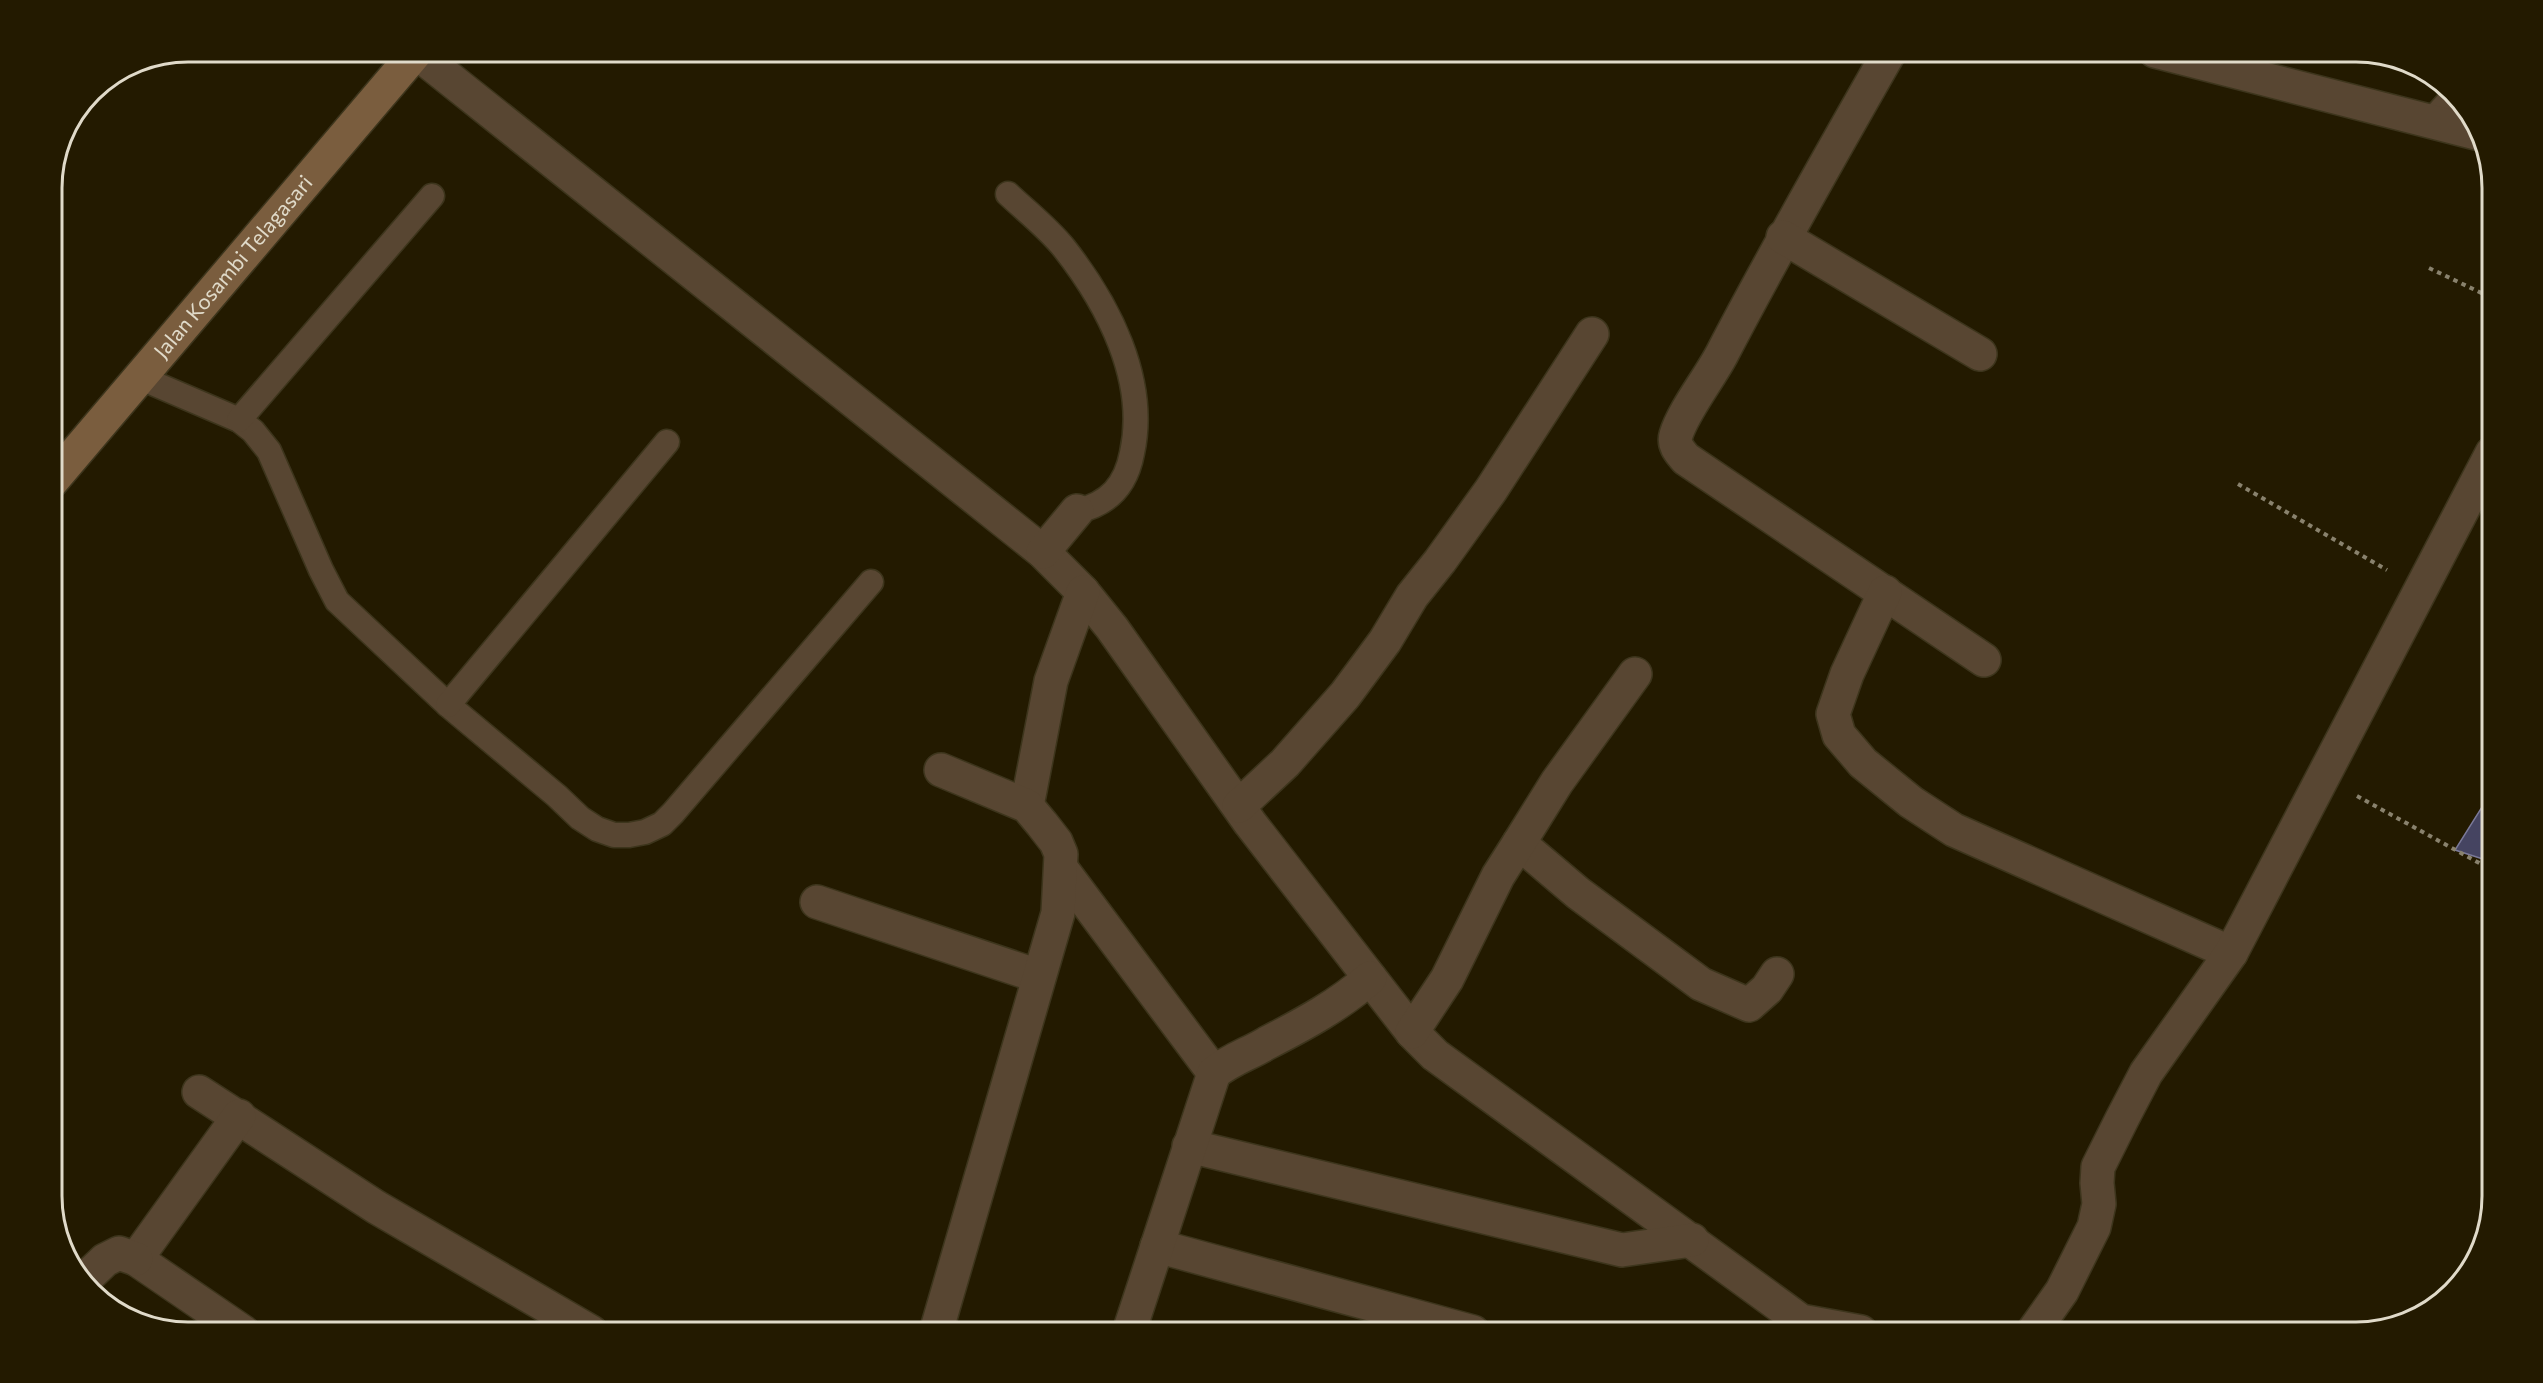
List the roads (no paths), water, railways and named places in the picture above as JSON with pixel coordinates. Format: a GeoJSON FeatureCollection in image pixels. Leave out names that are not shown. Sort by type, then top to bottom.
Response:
{"type":"FeatureCollection","features":[{"type":"Feature","properties":{"kind":"main road","name":"Jalan Kosambi Telagasari"},"geometry":{"type":"LineString","coordinates":[[62,469],[409,62]]}},
{"type":"Feature","properties":{"kind":"street"},"geometry":{"type":"LineString","coordinates":[[430,62],[1043,552],[1083,592],[1113,628],[1239,806],[1412,1032],[1435,1055],[1692,1240],[1794,1322]]}},
{"type":"Feature","properties":{"kind":"street"},"geometry":{"type":"LineString","coordinates":[[1884,62],[1783,237],[1721,356],[1675,437],[1676,448],[1686,459],[1984,660]]}},
{"type":"Feature","properties":{"kind":"street"},"geometry":{"type":"LineString","coordinates":[[2208,62],[2446,111],[2465,125]]}},
{"type":"Feature","properties":{"kind":"street"},"geometry":{"type":"LineString","coordinates":[[1783,237],[1980,354]]}},
{"type":"Feature","properties":{"kind":"street"},"geometry":{"type":"LineString","coordinates":[[1239,806],[1284,763],[1345,695],[1385,641],[1412,596],[1491,490],[1592,334]]}},
{"type":"Feature","properties":{"kind":"street"},"geometry":{"type":"LineString","coordinates":[[2040,1322],[2062,1291],[2094,1227],[2099,1204],[2098,1167],[2122,1119],[2146,1073],[2231,953],[2481,474]]}},
{"type":"Feature","properties":{"kind":"street"},"geometry":{"type":"LineString","coordinates":[[1043,552],[1077,511]]}},
{"type":"Feature","properties":{"kind":"street"},"geometry":{"type":"LineString","coordinates":[[1027,806],[1052,681],[1083,592]]}},
{"type":"Feature","properties":{"kind":"street"},"geometry":{"type":"LineString","coordinates":[[1885,592],[1847,674],[1833,714],[1839,735],[1863,763],[1911,802],[1954,830],[2231,953]]}},
{"type":"Feature","properties":{"kind":"street"},"geometry":{"type":"LineString","coordinates":[[1412,1032],[1447,979],[1498,876],[1518,843],[1557,782],[1635,674]]}},
{"type":"Feature","properties":{"kind":"street"},"geometry":{"type":"LineString","coordinates":[[939,1322],[1058,913],[1061,868],[1061,854],[1056,842],[1027,806],[940,770]]}},
{"type":"Feature","properties":{"kind":"street"},"geometry":{"type":"LineString","coordinates":[[1518,843],[1578,893],[1701,984],[1749,1005],[1767,989],[1777,974]]}},
{"type":"Feature","properties":{"kind":"street"},"geometry":{"type":"LineString","coordinates":[[1061,868],[1214,1073]]}},
{"type":"Feature","properties":{"kind":"street"},"geometry":{"type":"LineString","coordinates":[[817,902],[1038,976]]}},
{"type":"Feature","properties":{"kind":"street"},"geometry":{"type":"LineString","coordinates":[[1132,1322],[1214,1073],[1229,1061],[1266,1044],[1329,1009],[1370,978]]}},
{"type":"Feature","properties":{"kind":"street"},"geometry":{"type":"LineString","coordinates":[[199,1092],[376,1207],[574,1322]]}},
{"type":"Feature","properties":{"kind":"street"},"geometry":{"type":"LineString","coordinates":[[136,1259],[239,1116]]}},
{"type":"Feature","properties":{"kind":"street"},"geometry":{"type":"LineString","coordinates":[[1189,1146],[1622,1250],[1692,1240]]}},
{"type":"Feature","properties":{"kind":"street"},"geometry":{"type":"LineString","coordinates":[[1157,1246],[1436,1322]]}},
{"type":"Feature","properties":{"kind":"street"},"geometry":{"type":"LineString","coordinates":[[90,1275],[105,1260],[119,1252],[136,1259],[228,1322]]}},
{"type":"Feature","properties":{"kind":"lane"},"geometry":{"type":"LineString","coordinates":[[1008,194],[1063,246],[1108,318],[1128,363],[1136,434],[1127,475],[1107,500],[1092,508],[1077,511]]}},
{"type":"Feature","properties":{"kind":"lane"},"geometry":{"type":"LineString","coordinates":[[239,420],[432,196]]}},
{"type":"Feature","properties":{"kind":"lane"},"geometry":{"type":"LineString","coordinates":[[141,378],[239,420],[253,431],[269,451],[321,570],[338,601],[448,705],[580,818],[597,829],[614,835],[645,832],[662,824],[674,813],[871,582]]}},
{"type":"Feature","properties":{"kind":"lane"},"geometry":{"type":"LineString","coordinates":[[448,705],[667,442]]}}]}
